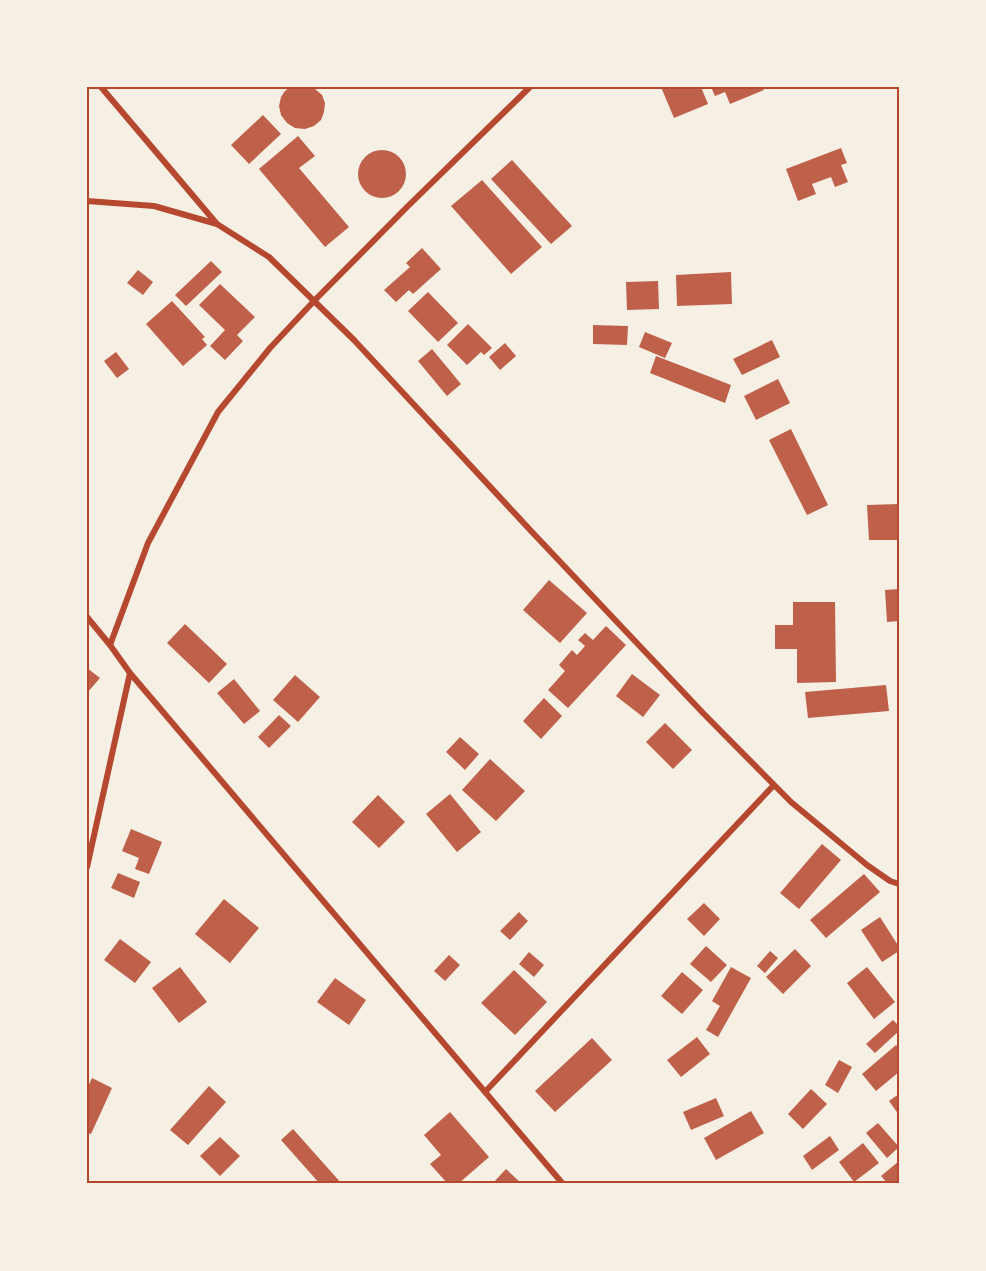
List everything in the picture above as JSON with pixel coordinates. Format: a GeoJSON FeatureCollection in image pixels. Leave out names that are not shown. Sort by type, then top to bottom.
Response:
{"type":"FeatureCollection","features":[{"type":"Feature","properties":{"kind":"street"},"geometry":{"type":"LineString","coordinates":[[101,87],[217,224]]}},
{"type":"Feature","properties":{"kind":"street"},"geometry":{"type":"LineString","coordinates":[[110,645],[148,543],[218,412],[270,348],[314,301],[530,87]]}},
{"type":"Feature","properties":{"kind":"street"},"geometry":{"type":"LineString","coordinates":[[87,201],[154,206],[217,224],[269,257],[354,340],[703,713],[791,802],[867,865],[899,884]]}},
{"type":"Feature","properties":{"kind":"street"},"geometry":{"type":"LineString","coordinates":[[87,617],[130,673],[563,1184]]}},
{"type":"Feature","properties":{"kind":"street"},"geometry":{"type":"LineString","coordinates":[[87,867],[130,673]]}},
{"type":"Feature","properties":{"kind":"street"},"geometry":{"type":"LineString","coordinates":[[485,1092],[774,785]]}},
{"type":"Feature","properties":{"kind":"building"},"geometry":{"type":"Polygon","coordinates":[[[290,87],[313,87],[322,95],[325,103],[324,112],[321,120],[314,126],[305,129],[295,128],[281,115],[279,106],[281,97],[290,87]]]}},
{"type":"Feature","properties":{"kind":"building"},"geometry":{"type":"Polygon","coordinates":[[[661,87],[701,87],[708,104],[674,118],[661,87]]]}},
{"type":"Feature","properties":{"kind":"building"},"geometry":{"type":"Polygon","coordinates":[[[711,87],[762,87],[764,90],[730,104],[725,92],[715,96],[711,87]]]}},
{"type":"Feature","properties":{"kind":"building"},"geometry":{"type":"Polygon","coordinates":[[[263,115],[281,134],[249,164],[231,145],[263,115]]]}},
{"type":"Feature","properties":{"kind":"building"},"geometry":{"type":"Polygon","coordinates":[[[298,136],[315,156],[299,168],[349,227],[325,247],[259,169],[298,136]]]}},
{"type":"Feature","properties":{"kind":"building"},"geometry":{"type":"Polygon","coordinates":[[[841,148],[847,163],[841,165],[848,182],[835,187],[831,177],[812,184],[816,194],[798,201],[786,169],[841,148]]]}},
{"type":"Feature","properties":{"kind":"building"},"geometry":{"type":"Polygon","coordinates":[[[382,150],[399,157],[406,174],[399,191],[382,198],[365,191],[358,174],[365,157],[382,150]]]}},
{"type":"Feature","properties":{"kind":"building"},"geometry":{"type":"Polygon","coordinates":[[[512,160],[572,226],[551,244],[491,179],[512,160]]]}},
{"type":"Feature","properties":{"kind":"building"},"geometry":{"type":"Polygon","coordinates":[[[482,180],[542,247],[511,274],[451,206],[482,180]]]}},
{"type":"Feature","properties":{"kind":"building"},"geometry":{"type":"Polygon","coordinates":[[[422,248],[441,269],[413,294],[409,290],[396,302],[384,290],[410,267],[406,263],[422,248]]]}},
{"type":"Feature","properties":{"kind":"building"},"geometry":{"type":"Polygon","coordinates":[[[211,261],[222,272],[186,306],[175,295],[211,261]]]}},
{"type":"Feature","properties":{"kind":"building"},"geometry":{"type":"Polygon","coordinates":[[[138,270],[153,282],[143,295],[127,283],[138,270]]]}},
{"type":"Feature","properties":{"kind":"building"},"geometry":{"type":"Polygon","coordinates":[[[731,272],[732,304],[677,306],[676,275],[731,272]]]}},
{"type":"Feature","properties":{"kind":"building"},"geometry":{"type":"Polygon","coordinates":[[[658,281],[659,309],[627,310],[626,282],[658,281]]]}},
{"type":"Feature","properties":{"kind":"building"},"geometry":{"type":"Polygon","coordinates":[[[220,284],[255,317],[237,335],[243,341],[225,360],[210,346],[225,330],[199,305],[220,284]]]}},
{"type":"Feature","properties":{"kind":"building"},"geometry":{"type":"Polygon","coordinates":[[[428,292],[458,323],[438,342],[408,311],[428,292]]]}},
{"type":"Feature","properties":{"kind":"building"},"geometry":{"type":"Polygon","coordinates":[[[172,301],[205,337],[202,339],[207,345],[183,366],[146,324],[172,301]]]}},
{"type":"Feature","properties":{"kind":"building"},"geometry":{"type":"Polygon","coordinates":[[[468,324],[492,348],[484,355],[481,352],[467,365],[447,345],[468,324]]]}},
{"type":"Feature","properties":{"kind":"building"},"geometry":{"type":"Polygon","coordinates":[[[593,325],[628,326],[627,345],[593,344],[593,325]]]}},
{"type":"Feature","properties":{"kind":"building"},"geometry":{"type":"Polygon","coordinates":[[[645,332],[672,343],[665,358],[639,347],[645,332]]]}},
{"type":"Feature","properties":{"kind":"building"},"geometry":{"type":"Polygon","coordinates":[[[772,340],[780,357],[742,375],[733,359],[772,340]]]}},
{"type":"Feature","properties":{"kind":"building"},"geometry":{"type":"Polygon","coordinates":[[[505,343],[516,356],[500,370],[489,357],[505,343]]]}},
{"type":"Feature","properties":{"kind":"building"},"geometry":{"type":"Polygon","coordinates":[[[432,349],[461,384],[447,396],[418,361],[432,349]]]}},
{"type":"Feature","properties":{"kind":"building"},"geometry":{"type":"Polygon","coordinates":[[[116,352],[129,369],[117,378],[104,361],[116,352]]]}},
{"type":"Feature","properties":{"kind":"building"},"geometry":{"type":"Polygon","coordinates":[[[656,356],[731,385],[725,403],[650,373],[656,356]]]}},
{"type":"Feature","properties":{"kind":"building"},"geometry":{"type":"Polygon","coordinates":[[[778,379],[790,403],[756,420],[744,396],[778,379]]]}},
{"type":"Feature","properties":{"kind":"building"},"geometry":{"type":"Polygon","coordinates":[[[791,429],[828,505],[807,515],[769,440],[791,429]]]}},
{"type":"Feature","properties":{"kind":"building"},"geometry":{"type":"Polygon","coordinates":[[[899,504],[899,540],[869,540],[867,505],[899,504]]]}},
{"type":"Feature","properties":{"kind":"building"},"geometry":{"type":"Polygon","coordinates":[[[549,580],[587,613],[560,643],[523,610],[549,580]]]}},
{"type":"Feature","properties":{"kind":"building"},"geometry":{"type":"Polygon","coordinates":[[[899,589],[899,621],[887,622],[885,590],[899,589]]]}},
{"type":"Feature","properties":{"kind":"building"},"geometry":{"type":"Polygon","coordinates":[[[793,602],[835,602],[836,682],[797,683],[797,649],[775,649],[775,625],[793,625],[793,602]]]}},
{"type":"Feature","properties":{"kind":"building"},"geometry":{"type":"Polygon","coordinates":[[[185,624],[227,664],[209,683],[167,643],[185,624]]]}},
{"type":"Feature","properties":{"kind":"building"},"geometry":{"type":"Polygon","coordinates":[[[606,626],[626,645],[568,708],[548,690],[565,671],[559,665],[572,650],[577,655],[585,646],[578,640],[585,633],[593,640],[606,626]]]}},
{"type":"Feature","properties":{"kind":"building"},"geometry":{"type":"Polygon","coordinates":[[[87,668],[100,678],[87,693],[87,668]]]}},
{"type":"Feature","properties":{"kind":"building"},"geometry":{"type":"Polygon","coordinates":[[[632,674],[660,695],[643,717],[616,696],[632,674]]]}},
{"type":"Feature","properties":{"kind":"building"},"geometry":{"type":"Polygon","coordinates":[[[295,675],[320,697],[298,722],[273,700],[295,675]]]}},
{"type":"Feature","properties":{"kind":"building"},"geometry":{"type":"Polygon","coordinates":[[[234,679],[260,711],[244,724],[217,693],[234,679]]]}},
{"type":"Feature","properties":{"kind":"building"},"geometry":{"type":"Polygon","coordinates":[[[886,685],[889,711],[808,718],[805,692],[886,685]]]}},
{"type":"Feature","properties":{"kind":"building"},"geometry":{"type":"Polygon","coordinates":[[[544,698],[562,716],[541,739],[523,721],[544,698]]]}},
{"type":"Feature","properties":{"kind":"building"},"geometry":{"type":"Polygon","coordinates":[[[279,715],[291,726],[269,748],[258,737],[279,715]]]}},
{"type":"Feature","properties":{"kind":"building"},"geometry":{"type":"Polygon","coordinates":[[[665,723],[692,750],[673,769],[646,742],[665,723]]]}},
{"type":"Feature","properties":{"kind":"building"},"geometry":{"type":"Polygon","coordinates":[[[460,737],[479,754],[465,770],[446,752],[460,737]]]}},
{"type":"Feature","properties":{"kind":"building"},"geometry":{"type":"Polygon","coordinates":[[[490,759],[525,791],[496,821],[462,790],[490,759]]]}},
{"type":"Feature","properties":{"kind":"building"},"geometry":{"type":"Polygon","coordinates":[[[450,794],[481,832],[457,852],[426,814],[450,794]]]}},
{"type":"Feature","properties":{"kind":"building"},"geometry":{"type":"Polygon","coordinates":[[[378,795],[405,822],[379,848],[352,822],[378,795]]]}},
{"type":"Feature","properties":{"kind":"building"},"geometry":{"type":"Polygon","coordinates":[[[131,829],[162,842],[149,874],[135,869],[139,858],[122,851],[131,829]]]}},
{"type":"Feature","properties":{"kind":"building"},"geometry":{"type":"Polygon","coordinates":[[[822,844],[841,860],[799,909],[780,893],[822,844]]]}},
{"type":"Feature","properties":{"kind":"building"},"geometry":{"type":"Polygon","coordinates":[[[118,873],[140,882],[134,898],[111,888],[118,873]]]}},
{"type":"Feature","properties":{"kind":"building"},"geometry":{"type":"Polygon","coordinates":[[[864,874],[880,892],[826,938],[810,920],[864,874]]]}},
{"type":"Feature","properties":{"kind":"building"},"geometry":{"type":"Polygon","coordinates":[[[224,899],[259,928],[230,963],[195,934],[224,899]]]}},
{"type":"Feature","properties":{"kind":"building"},"geometry":{"type":"Polygon","coordinates":[[[704,903],[720,919],[704,936],[687,919],[704,903]]]}},
{"type":"Feature","properties":{"kind":"building"},"geometry":{"type":"Polygon","coordinates":[[[519,912],[528,921],[510,940],[500,931],[519,912]]]}},
{"type":"Feature","properties":{"kind":"building"},"geometry":{"type":"Polygon","coordinates":[[[880,917],[899,947],[899,951],[882,962],[861,930],[880,917]]]}},
{"type":"Feature","properties":{"kind":"building"},"geometry":{"type":"Polygon","coordinates":[[[120,939],[151,962],[135,983],[104,960],[120,939]]]}},
{"type":"Feature","properties":{"kind":"building"},"geometry":{"type":"Polygon","coordinates":[[[706,946],[727,965],[711,982],[690,964],[706,946]]]}},
{"type":"Feature","properties":{"kind":"building"},"geometry":{"type":"Polygon","coordinates":[[[795,949],[811,966],[783,994],[766,977],[795,949]]]}},
{"type":"Feature","properties":{"kind":"building"},"geometry":{"type":"Polygon","coordinates":[[[770,951],[778,958],[765,973],[757,966],[770,951]]]}},
{"type":"Feature","properties":{"kind":"building"},"geometry":{"type":"Polygon","coordinates":[[[529,952],[544,965],[534,977],[519,964],[529,952]]]}},
{"type":"Feature","properties":{"kind":"building"},"geometry":{"type":"Polygon","coordinates":[[[449,955],[460,965],[445,981],[434,971],[449,955]]]}},
{"type":"Feature","properties":{"kind":"building"},"geometry":{"type":"Polygon","coordinates":[[[180,967],[207,1002],[179,1023],[152,988],[180,967]]]}},
{"type":"Feature","properties":{"kind":"building"},"geometry":{"type":"Polygon","coordinates":[[[731,967],[751,978],[718,1037],[706,1030],[720,1006],[712,1001],[731,967]]]}},
{"type":"Feature","properties":{"kind":"building"},"geometry":{"type":"Polygon","coordinates":[[[867,967],[895,1002],[874,1019],[847,983],[867,967]]]}},
{"type":"Feature","properties":{"kind":"building"},"geometry":{"type":"Polygon","coordinates":[[[514,970],[547,1002],[515,1035],[481,1003],[514,970]]]}},
{"type":"Feature","properties":{"kind":"building"},"geometry":{"type":"Polygon","coordinates":[[[682,972],[703,990],[682,1014],[661,996],[682,972]]]}},
{"type":"Feature","properties":{"kind":"building"},"geometry":{"type":"Polygon","coordinates":[[[335,978],[366,1000],[349,1025],[317,1002],[335,978]]]}},
{"type":"Feature","properties":{"kind":"building"},"geometry":{"type":"Polygon","coordinates":[[[893,1020],[899,1026],[899,1031],[875,1053],[866,1044],[893,1020]]]}},
{"type":"Feature","properties":{"kind":"building"},"geometry":{"type":"Polygon","coordinates":[[[697,1037],[710,1054],[681,1077],[667,1060],[697,1037]]]}},
{"type":"Feature","properties":{"kind":"building"},"geometry":{"type":"Polygon","coordinates":[[[592,1038],[612,1060],[555,1112],[535,1091],[592,1038]]]}},
{"type":"Feature","properties":{"kind":"building"},"geometry":{"type":"Polygon","coordinates":[[[896,1045],[899,1049],[899,1072],[876,1091],[862,1074],[896,1045]]]}},
{"type":"Feature","properties":{"kind":"building"},"geometry":{"type":"Polygon","coordinates":[[[839,1060],[852,1067],[838,1093],[825,1085],[839,1060]]]}},
{"type":"Feature","properties":{"kind":"building"},"geometry":{"type":"Polygon","coordinates":[[[92,1078],[112,1088],[91,1134],[87,1133],[87,1089],[92,1078]]]}},
{"type":"Feature","properties":{"kind":"building"},"geometry":{"type":"Polygon","coordinates":[[[209,1086],[226,1102],[188,1145],[170,1130],[209,1086]]]}},
{"type":"Feature","properties":{"kind":"building"},"geometry":{"type":"Polygon","coordinates":[[[811,1089],[827,1104],[803,1129],[788,1114],[811,1089]]]}},
{"type":"Feature","properties":{"kind":"building"},"geometry":{"type":"Polygon","coordinates":[[[899,1094],[899,1115],[889,1101],[899,1094]]]}},
{"type":"Feature","properties":{"kind":"building"},"geometry":{"type":"Polygon","coordinates":[[[716,1098],[724,1116],[691,1130],[683,1112],[716,1098]]]}},
{"type":"Feature","properties":{"kind":"building"},"geometry":{"type":"Polygon","coordinates":[[[751,1111],[764,1133],[716,1160],[704,1138],[751,1111]]]}},
{"type":"Feature","properties":{"kind":"building"},"geometry":{"type":"Polygon","coordinates":[[[450,1112],[489,1157],[458,1184],[448,1184],[430,1164],[441,1155],[424,1135],[450,1112]]]}},
{"type":"Feature","properties":{"kind":"building"},"geometry":{"type":"Polygon","coordinates":[[[878,1123],[899,1147],[887,1158],[866,1133],[878,1123]]]}},
{"type":"Feature","properties":{"kind":"building"},"geometry":{"type":"Polygon","coordinates":[[[293,1129],[342,1184],[320,1184],[281,1140],[293,1129]]]}},
{"type":"Feature","properties":{"kind":"building"},"geometry":{"type":"Polygon","coordinates":[[[830,1136],[839,1150],[812,1170],[803,1156],[830,1136]]]}},
{"type":"Feature","properties":{"kind":"building"},"geometry":{"type":"Polygon","coordinates":[[[220,1137],[240,1156],[220,1176],[200,1156],[220,1137]]]}},
{"type":"Feature","properties":{"kind":"building"},"geometry":{"type":"Polygon","coordinates":[[[863,1143],[879,1163],[854,1182],[839,1162],[863,1143]]]}},
{"type":"Feature","properties":{"kind":"building"},"geometry":{"type":"Polygon","coordinates":[[[899,1161],[899,1183],[888,1184],[881,1176],[899,1161]]]}},
{"type":"Feature","properties":{"kind":"building"},"geometry":{"type":"Polygon","coordinates":[[[506,1169],[522,1184],[492,1184],[506,1169]]]}}]}
